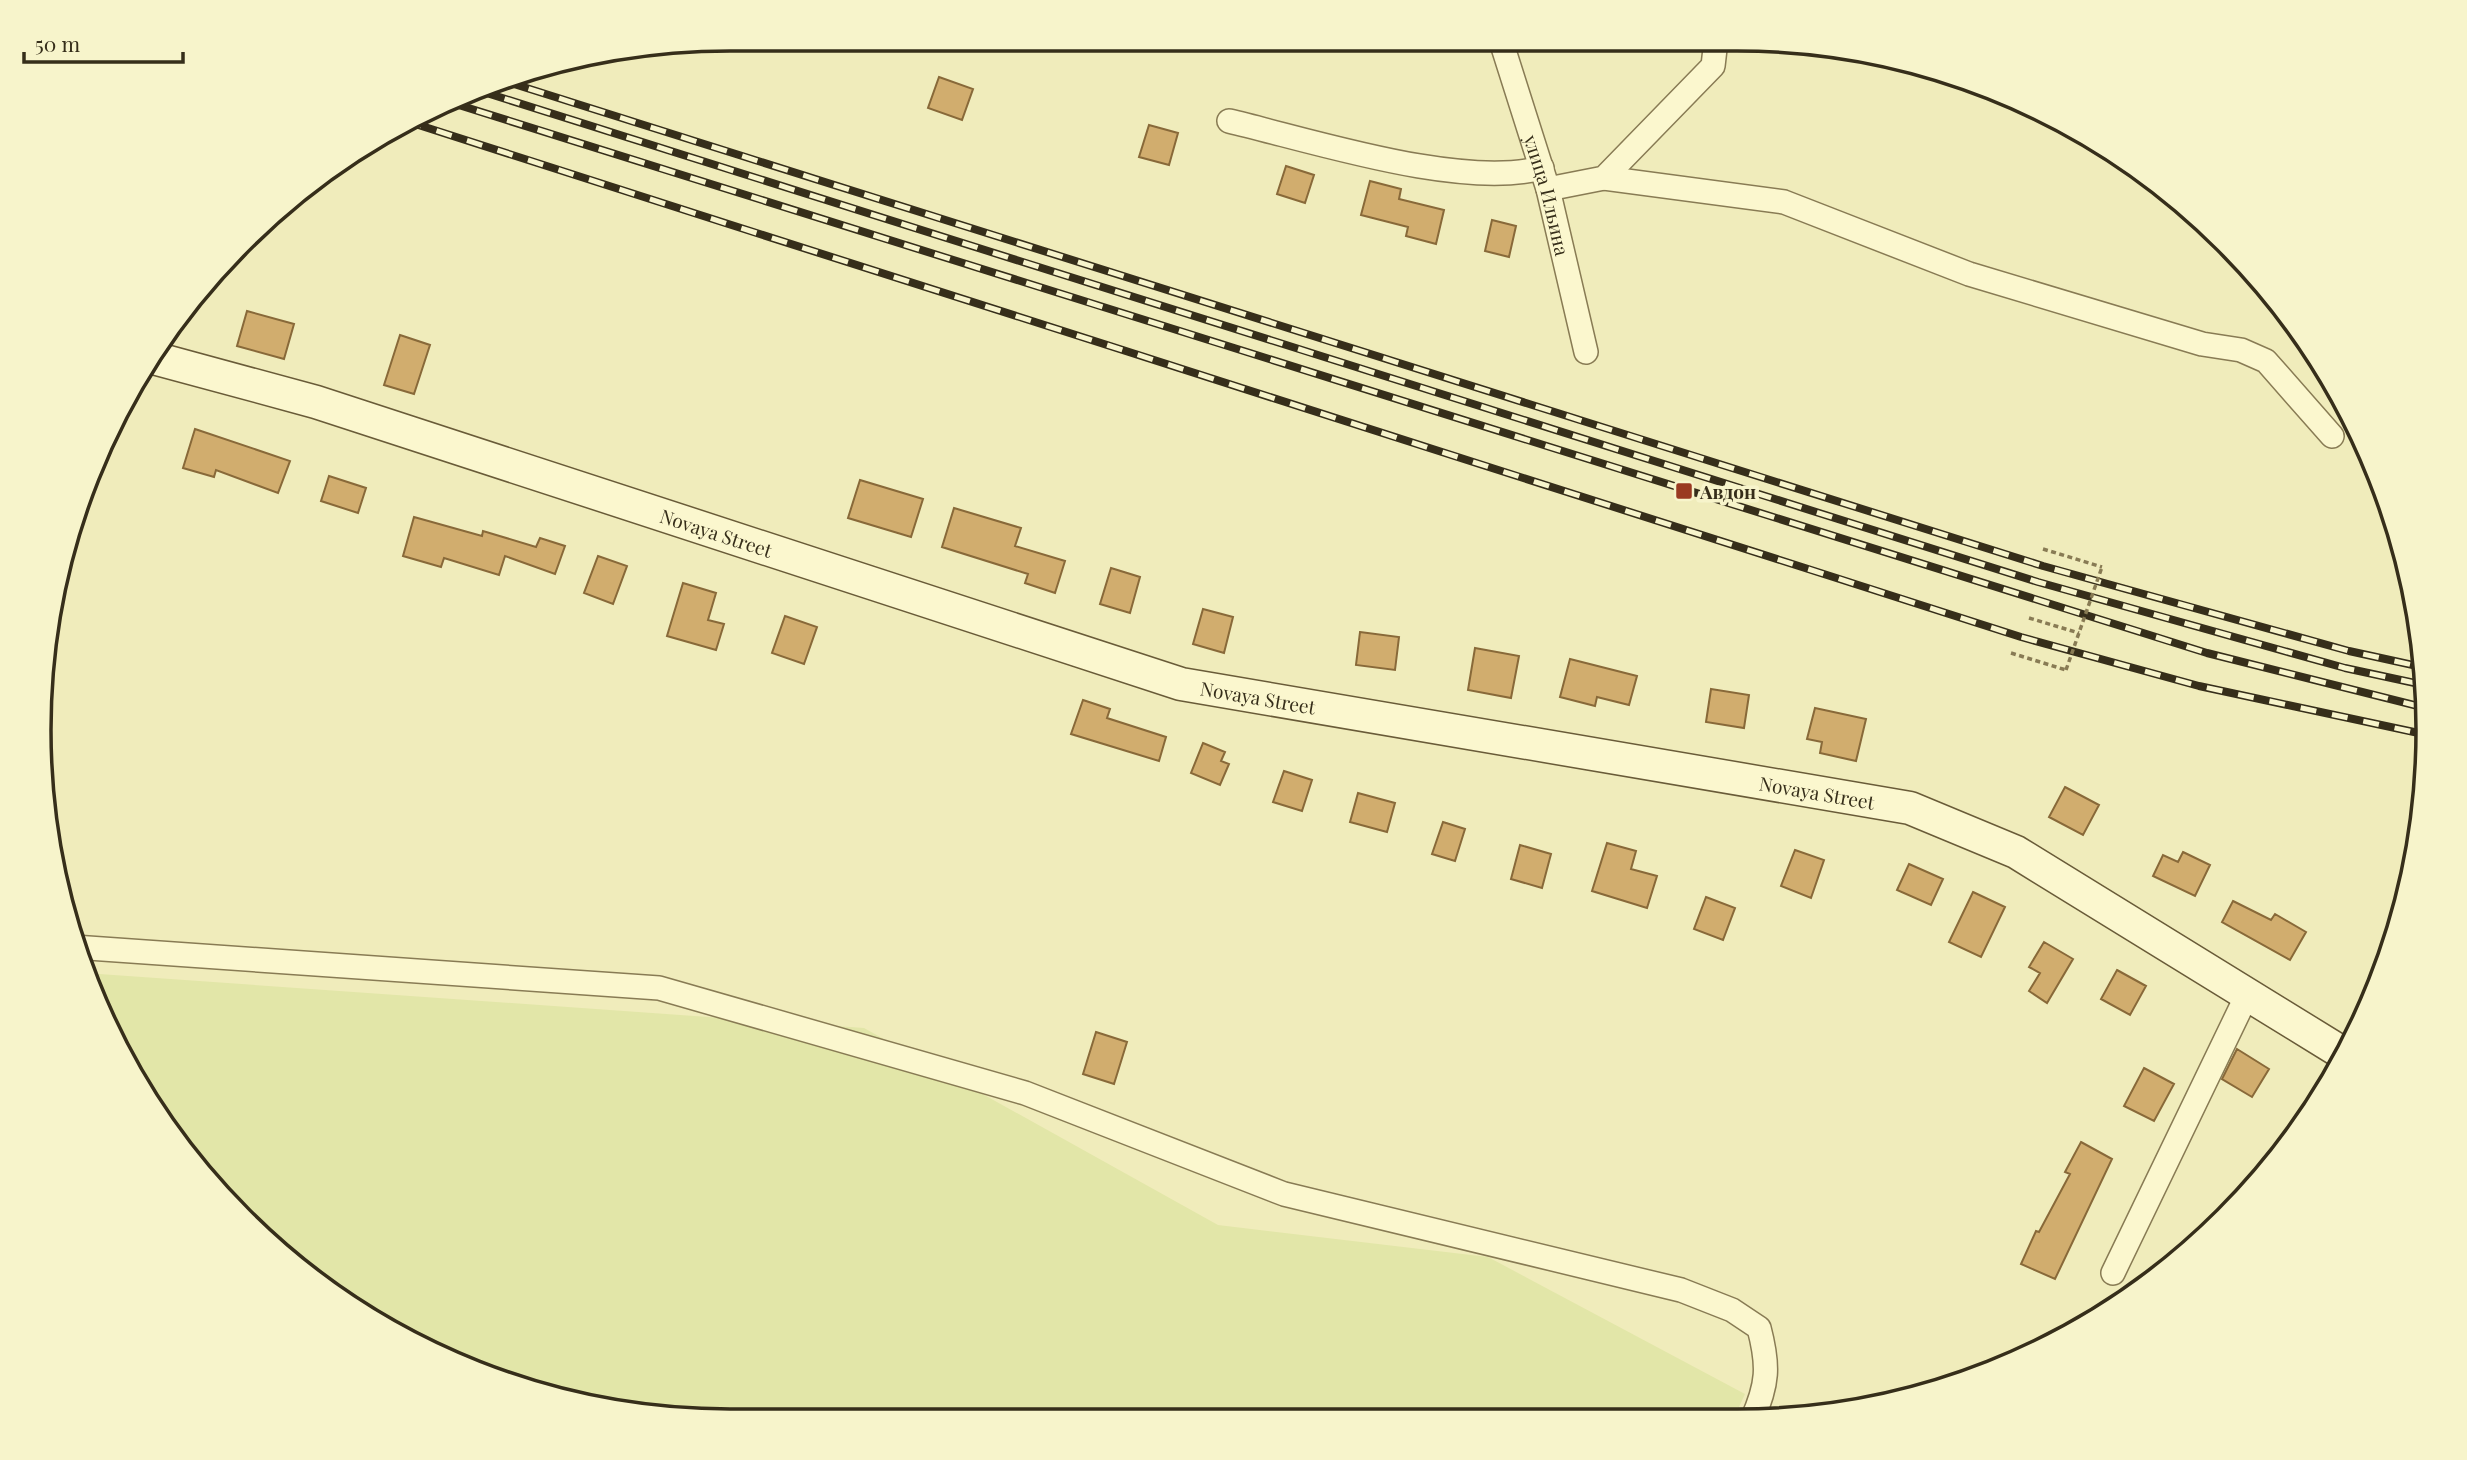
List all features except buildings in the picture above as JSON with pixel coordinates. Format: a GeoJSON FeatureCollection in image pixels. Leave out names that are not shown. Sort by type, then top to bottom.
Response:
{"type":"FeatureCollection","features":[{"type":"Feature","properties":{"kind":"street","name":"улица Ильина"},"geometry":{"type":"LineString","coordinates":[[1504,51],[1545,179],[1586,352]]}},
{"type":"Feature","properties":{"kind":"street"},"geometry":{"type":"LineString","coordinates":[[1604,178],[1713,66],[1715,51]]}},
{"type":"Feature","properties":{"kind":"street"},"geometry":{"type":"LineString","coordinates":[[1229,121],[1436,169],[1518,174],[1545,179],[1604,178],[1784,202],[1969,274],[2202,344],[2241,350],[2266,361],[2332,436]]}},
{"type":"Feature","properties":{"kind":"street","name":"Novaya Street"},"geometry":{"type":"LineString","coordinates":[[161,360],[316,402],[1181,684],[1910,808],[2016,852],[2336,1049]]}},
{"type":"Feature","properties":{"kind":"street"},"geometry":{"type":"LineString","coordinates":[[87,948],[645,987],[672,992],[1025,1093],[1284,1194],[1681,1290],[1732,1310],[1759,1328],[1767,1359],[1765,1392],[1757,1409]]}},
{"type":"Feature","properties":{"kind":"street"},"geometry":{"type":"LineString","coordinates":[[2113,1273],[2248,993]]}},
{"type":"Feature","properties":{"kind":"path"},"geometry":{"type":"LineString","coordinates":[[2011,653],[2066,670],[2102,567],[2043,549]]}},
{"type":"Feature","properties":{"kind":"path"},"geometry":{"type":"LineString","coordinates":[[2029,618],[2079,633]]}},
{"type":"Feature","properties":{"kind":"green space"},"geometry":{"type":"Polygon","coordinates":[[[96,974],[864,1028],[1218,1225],[1488,1257],[1745,1394],[1737,1409],[730,1409],[641,1403],[554,1386],[470,1358],[390,1318],[316,1269],[282,1241],[219,1178],[165,1107],[121,1030],[96,974]]]}},
{"type":"Feature","properties":{"kind":"railway"},"geometry":{"type":"LineString","coordinates":[[518,85],[2043,566],[2349,651],[2413,665]]}},
{"type":"Feature","properties":{"kind":"railway"},"geometry":{"type":"LineString","coordinates":[[491,94],[2038,582],[2345,668],[2415,683]]}},
{"type":"Feature","properties":{"kind":"railway"},"geometry":{"type":"LineString","coordinates":[[462,106],[2207,653],[2415,705]]}},
{"type":"Feature","properties":{"kind":"railway"},"geometry":{"type":"LineString","coordinates":[[421,126],[2021,637],[2199,686],[2416,732]]}},
{"type":"Feature","properties":{"kind":"place","name":"Авдон"},"geometry":{"type":"Point","coordinates":[1684,491]}}]}
